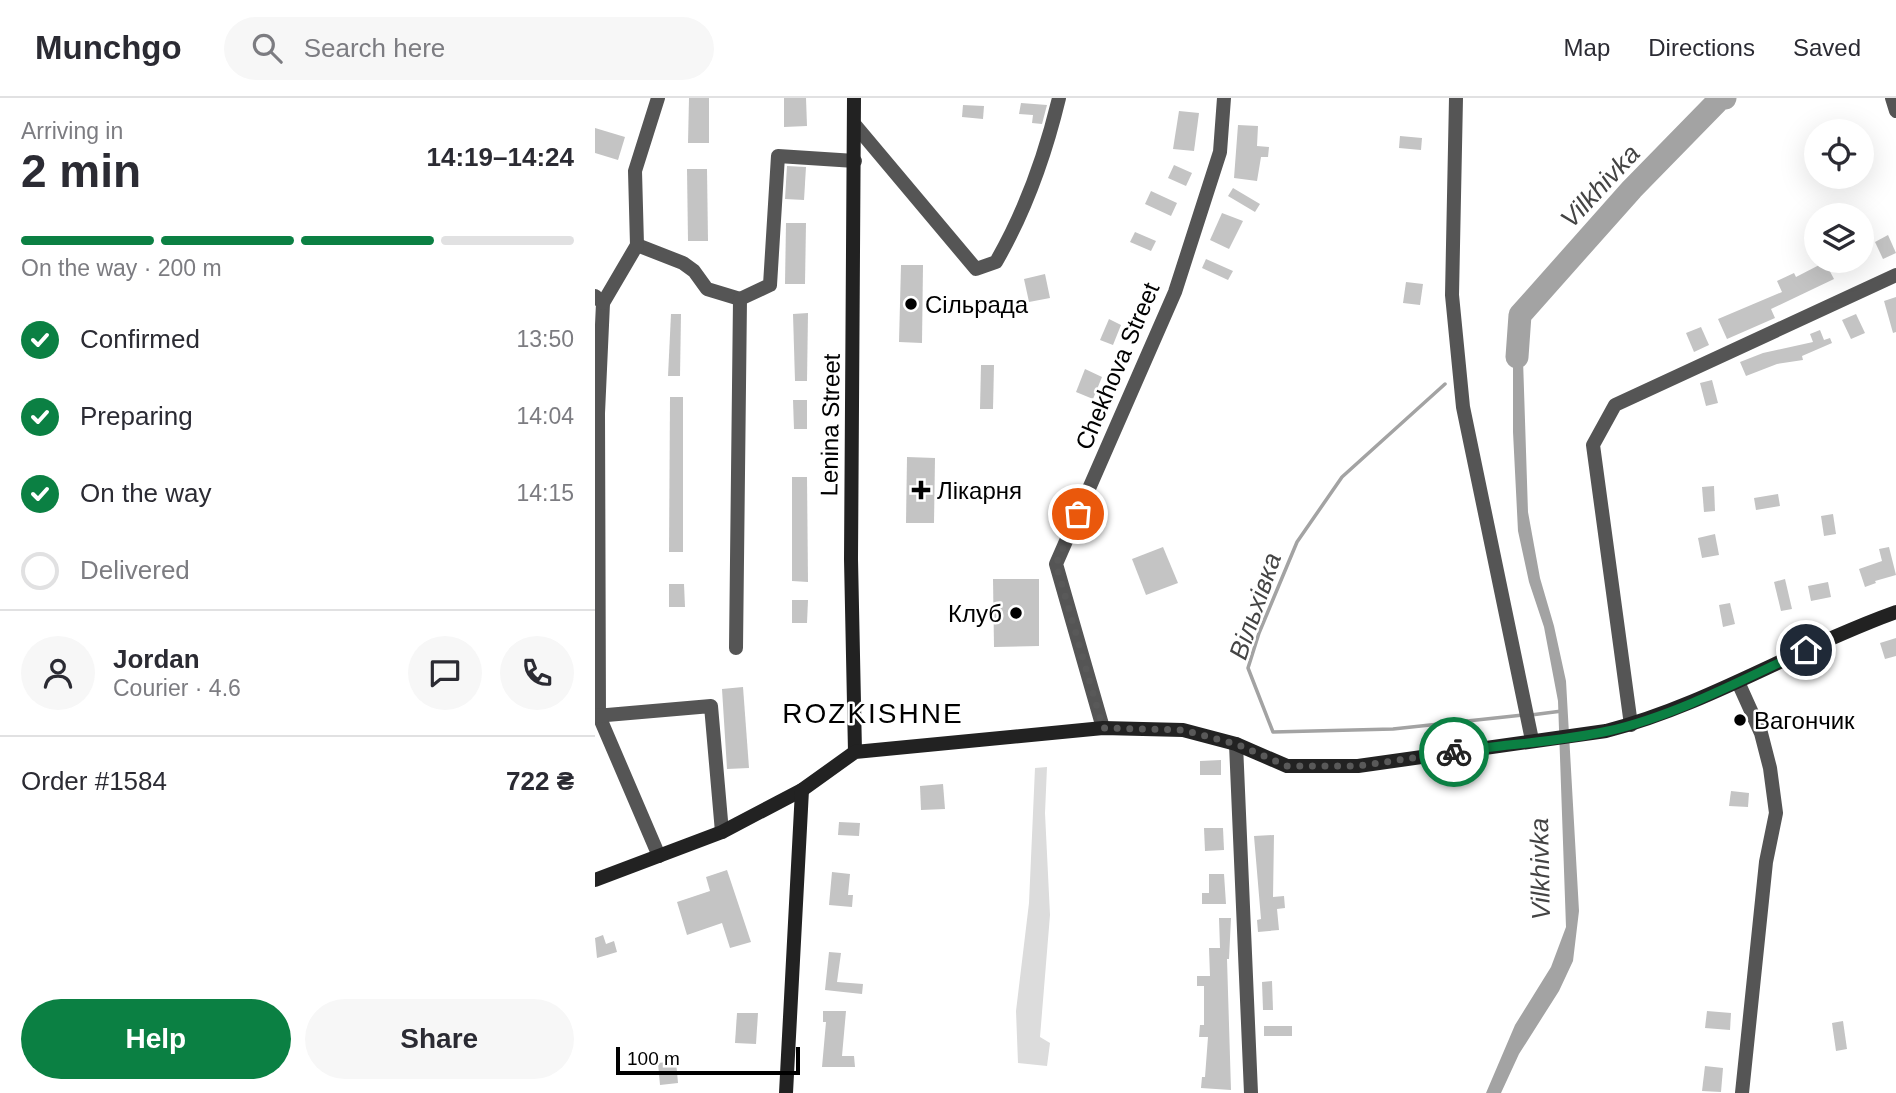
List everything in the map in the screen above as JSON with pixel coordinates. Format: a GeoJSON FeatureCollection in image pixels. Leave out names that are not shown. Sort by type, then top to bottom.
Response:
{"type":"FeatureCollection","features":[{"type":"Feature","properties":{"kind":"street"},"geometry":{"type":"LineString","coordinates":[[658,98],[635,171],[637,245],[599,299],[597,716],[659,856]]}},
{"type":"Feature","properties":{"kind":"street","name":"Lenina Street"},"geometry":{"type":"LineString","coordinates":[[854,98],[851,559],[855,752]]}},
{"type":"Feature","properties":{"kind":"street"},"geometry":{"type":"LineString","coordinates":[[855,125],[976,269],[996,262],[1017,225],[1047,147],[1059,98]]}},
{"type":"Feature","properties":{"kind":"street","name":"Chekhova Street"},"geometry":{"type":"LineString","coordinates":[[1103,728],[1056,564],[1175,292],[1220,152],[1224,98]]}},
{"type":"Feature","properties":{"kind":"street"},"geometry":{"type":"LineString","coordinates":[[1457,98],[1452,295],[1463,407],[1532,740]]}},
{"type":"Feature","properties":{"kind":"street"},"geometry":{"type":"LineString","coordinates":[[1892,98],[1896,110]]}},
{"type":"Feature","properties":{"kind":"street"},"geometry":{"type":"LineString","coordinates":[[637,245],[683,263],[694,271],[706,289],[740,299],[770,285],[778,156],[855,161]]}},
{"type":"Feature","properties":{"kind":"street"},"geometry":{"type":"LineString","coordinates":[[1632,725],[1593,445],[1615,405],[1896,275]]}},
{"type":"Feature","properties":{"kind":"street"},"geometry":{"type":"LineString","coordinates":[[736,648],[740,299]]}},
{"type":"Feature","properties":{"kind":"street"},"geometry":{"type":"LineString","coordinates":[[595,880],[722,832],[802,790],[855,752],[1103,728],[1183,730],[1236,744],[1287,766],[1358,766],[1532,740],[1606,732],[1632,725],[1738,682],[1854,627],[1896,612]]}},
{"type":"Feature","properties":{"kind":"street"},"geometry":{"type":"LineString","coordinates":[[1738,682],[1761,733],[1770,768],[1776,813],[1766,862],[1742,1093]]}},
{"type":"Feature","properties":{"kind":"street"},"geometry":{"type":"LineString","coordinates":[[597,716],[711,706],[722,832]]}},
{"type":"Feature","properties":{"kind":"street"},"geometry":{"type":"LineString","coordinates":[[1236,744],[1251,1093]]}},
{"type":"Feature","properties":{"kind":"street"},"geometry":{"type":"LineString","coordinates":[[786,1093],[802,790]]}},
{"type":"Feature","properties":{"kind":"shaded area"},"geometry":{"type":"Polygon","coordinates":[[[1513,327],[1522,329],[1528,512],[1540,578],[1566,681],[1579,911],[1573,961],[1559,991],[1519,1054],[1501,1093],[1486,1093],[1515,1025],[1551,967],[1566,927],[1558,701],[1544,627],[1529,582],[1518,531],[1513,432],[1513,327]]]}},
{"type":"Feature","properties":{"kind":"shaded area"},"geometry":{"type":"Polygon","coordinates":[[[1047,767],[1045,813],[1050,915],[1040,1037],[1050,1043],[1047,1066],[1018,1063],[1016,1011],[1029,903],[1035,768],[1047,767]]]}},
{"type":"Feature","properties":{"kind":"building"},"geometry":{"type":"Polygon","coordinates":[[[689,98],[709,98],[709,143],[688,143],[689,98]]]}},
{"type":"Feature","properties":{"kind":"building"},"geometry":{"type":"Polygon","coordinates":[[[784,98],[806,98],[807,126],[784,127],[784,98]]]}},
{"type":"Feature","properties":{"kind":"building"},"geometry":{"type":"Polygon","coordinates":[[[1021,103],[1047,105],[1042,124],[1032,123],[1033,115],[1019,114],[1021,103]]]}},
{"type":"Feature","properties":{"kind":"building"},"geometry":{"type":"Polygon","coordinates":[[[963,105],[984,106],[983,119],[962,117],[963,105]]]}},
{"type":"Feature","properties":{"kind":"building"},"geometry":{"type":"Polygon","coordinates":[[[1179,111],[1199,113],[1194,151],[1173,149],[1179,111]]]}},
{"type":"Feature","properties":{"kind":"building"},"geometry":{"type":"Polygon","coordinates":[[[1238,125],[1258,126],[1257,146],[1269,147],[1268,157],[1261,157],[1257,181],[1234,178],[1238,125]]]}},
{"type":"Feature","properties":{"kind":"building"},"geometry":{"type":"Polygon","coordinates":[[[595,128],[625,137],[618,160],[595,153],[595,128]]]}},
{"type":"Feature","properties":{"kind":"building"},"geometry":{"type":"Polygon","coordinates":[[[1400,136],[1422,138],[1421,150],[1399,148],[1400,136]]]}},
{"type":"Feature","properties":{"kind":"building"},"geometry":{"type":"Polygon","coordinates":[[[1174,165],[1192,173],[1186,186],[1168,178],[1174,165]]]}},
{"type":"Feature","properties":{"kind":"building"},"geometry":{"type":"Polygon","coordinates":[[[787,166],[806,167],[804,200],[785,199],[787,166]]]}},
{"type":"Feature","properties":{"kind":"building"},"geometry":{"type":"Polygon","coordinates":[[[687,169],[707,169],[708,241],[688,241],[687,169]]]}},
{"type":"Feature","properties":{"kind":"building"},"geometry":{"type":"Polygon","coordinates":[[[1233,188],[1260,204],[1255,212],[1228,196],[1233,188]]]}},
{"type":"Feature","properties":{"kind":"building"},"geometry":{"type":"Polygon","coordinates":[[[1151,191],[1177,203],[1171,216],[1145,204],[1151,191]]]}},
{"type":"Feature","properties":{"kind":"building"},"geometry":{"type":"Polygon","coordinates":[[[1222,213],[1243,221],[1229,249],[1210,240],[1222,213]]]}},
{"type":"Feature","properties":{"kind":"building"},"geometry":{"type":"Polygon","coordinates":[[[786,223],[806,223],[805,284],[785,284],[786,223]]]}},
{"type":"Feature","properties":{"kind":"building"},"geometry":{"type":"Polygon","coordinates":[[[1135,232],[1156,241],[1151,251],[1130,242],[1135,232]]]}},
{"type":"Feature","properties":{"kind":"building"},"geometry":{"type":"Polygon","coordinates":[[[1888,235],[1896,253],[1883,259],[1875,242],[1888,235]]]}},
{"type":"Feature","properties":{"kind":"building"},"geometry":{"type":"Polygon","coordinates":[[[1206,259],[1233,271],[1228,280],[1202,268],[1206,259]]]}},
{"type":"Feature","properties":{"kind":"building","name":"Сільрада"},"geometry":{"type":"Polygon","coordinates":[[[901,265],[923,265],[922,343],[899,342],[901,265]]]}},
{"type":"Feature","properties":{"kind":"building"},"geometry":{"type":"Polygon","coordinates":[[[1794,273],[1796,277],[1804,273],[1831,273],[1834,279],[1771,309],[1775,318],[1727,339],[1718,319],[1782,292],[1777,281],[1794,273]]]}},
{"type":"Feature","properties":{"kind":"building"},"geometry":{"type":"Polygon","coordinates":[[[1045,274],[1050,298],[1029,302],[1024,279],[1045,274]]]}},
{"type":"Feature","properties":{"kind":"building"},"geometry":{"type":"Polygon","coordinates":[[[1406,282],[1423,284],[1420,305],[1403,303],[1406,282]]]}},
{"type":"Feature","properties":{"kind":"building"},"geometry":{"type":"Polygon","coordinates":[[[1896,297],[1896,332],[1893,333],[1884,301],[1896,297]]]}},
{"type":"Feature","properties":{"kind":"building"},"geometry":{"type":"Polygon","coordinates":[[[808,313],[807,381],[795,381],[793,314],[808,313]]]}},
{"type":"Feature","properties":{"kind":"building"},"geometry":{"type":"Polygon","coordinates":[[[671,314],[681,314],[680,376],[668,376],[671,314]]]}},
{"type":"Feature","properties":{"kind":"building"},"geometry":{"type":"Polygon","coordinates":[[[1856,314],[1865,333],[1851,339],[1842,320],[1856,314]]]}},
{"type":"Feature","properties":{"kind":"building"},"geometry":{"type":"Polygon","coordinates":[[[1109,319],[1121,325],[1113,345],[1100,340],[1109,319]]]}},
{"type":"Feature","properties":{"kind":"building"},"geometry":{"type":"Polygon","coordinates":[[[1701,327],[1709,345],[1694,352],[1686,333],[1701,327]]]}},
{"type":"Feature","properties":{"kind":"building"},"geometry":{"type":"Polygon","coordinates":[[[1820,330],[1824,340],[1830,338],[1832,343],[1802,356],[1803,360],[1777,364],[1746,376],[1740,362],[1763,353],[1813,342],[1810,334],[1820,330]]]}},
{"type":"Feature","properties":{"kind":"building"},"geometry":{"type":"Polygon","coordinates":[[[981,365],[994,365],[993,409],[980,409],[981,365]]]}},
{"type":"Feature","properties":{"kind":"building"},"geometry":{"type":"Polygon","coordinates":[[[1085,369],[1102,377],[1093,399],[1076,392],[1085,369]]]}},
{"type":"Feature","properties":{"kind":"building"},"geometry":{"type":"Polygon","coordinates":[[[1712,380],[1718,403],[1706,406],[1700,383],[1712,380]]]}},
{"type":"Feature","properties":{"kind":"building"},"geometry":{"type":"Polygon","coordinates":[[[670,397],[683,397],[683,552],[669,552],[670,397]]]}},
{"type":"Feature","properties":{"kind":"building"},"geometry":{"type":"Polygon","coordinates":[[[793,400],[807,400],[807,429],[794,429],[793,400]]]}},
{"type":"Feature","properties":{"kind":"building","name":"Лікарня"},"geometry":{"type":"Polygon","coordinates":[[[907,457],[935,458],[934,523],[906,523],[907,457]]]}},
{"type":"Feature","properties":{"kind":"building"},"geometry":{"type":"Polygon","coordinates":[[[792,477],[807,477],[808,582],[792,581],[792,477]]]}},
{"type":"Feature","properties":{"kind":"building"},"geometry":{"type":"Polygon","coordinates":[[[1714,486],[1715,511],[1704,512],[1702,487],[1714,486]]]}},
{"type":"Feature","properties":{"kind":"building"},"geometry":{"type":"Polygon","coordinates":[[[1778,494],[1780,506],[1756,510],[1754,498],[1778,494]]]}},
{"type":"Feature","properties":{"kind":"building"},"geometry":{"type":"Polygon","coordinates":[[[1833,514],[1836,534],[1824,536],[1821,516],[1833,514]]]}},
{"type":"Feature","properties":{"kind":"building"},"geometry":{"type":"Polygon","coordinates":[[[1715,534],[1719,555],[1702,558],[1698,538],[1715,534]]]}},
{"type":"Feature","properties":{"kind":"building"},"geometry":{"type":"Polygon","coordinates":[[[1163,547],[1178,583],[1146,595],[1132,559],[1163,547]]]}},
{"type":"Feature","properties":{"kind":"building"},"geometry":{"type":"Polygon","coordinates":[[[1889,547],[1896,575],[1865,587],[1859,569],[1882,561],[1879,549],[1889,547]]]}},
{"type":"Feature","properties":{"kind":"building","name":"Клуб"},"geometry":{"type":"Polygon","coordinates":[[[993,579],[1039,579],[1039,646],[994,647],[993,579]]]}},
{"type":"Feature","properties":{"kind":"building"},"geometry":{"type":"Polygon","coordinates":[[[1785,579],[1792,609],[1781,611],[1774,582],[1785,579]]]}},
{"type":"Feature","properties":{"kind":"building"},"geometry":{"type":"Polygon","coordinates":[[[1828,582],[1831,597],[1811,601],[1808,586],[1828,582]]]}},
{"type":"Feature","properties":{"kind":"building"},"geometry":{"type":"Polygon","coordinates":[[[669,584],[684,584],[685,607],[669,607],[669,584]]]}},
{"type":"Feature","properties":{"kind":"building"},"geometry":{"type":"Polygon","coordinates":[[[792,600],[808,600],[807,623],[792,623],[792,600]]]}},
{"type":"Feature","properties":{"kind":"building"},"geometry":{"type":"Polygon","coordinates":[[[1730,603],[1735,624],[1723,627],[1719,605],[1730,603]]]}},
{"type":"Feature","properties":{"kind":"building"},"geometry":{"type":"Polygon","coordinates":[[[1896,638],[1896,656],[1885,659],[1880,643],[1896,638]]]}},
{"type":"Feature","properties":{"kind":"building"},"geometry":{"type":"Polygon","coordinates":[[[743,687],[749,768],[727,769],[722,689],[743,687]]]}},
{"type":"Feature","properties":{"kind":"building"},"geometry":{"type":"Polygon","coordinates":[[[1221,760],[1221,775],[1200,775],[1200,761],[1221,760]]]}},
{"type":"Feature","properties":{"kind":"building"},"geometry":{"type":"Polygon","coordinates":[[[943,784],[945,809],[921,810],[920,786],[943,784]]]}},
{"type":"Feature","properties":{"kind":"building"},"geometry":{"type":"Polygon","coordinates":[[[1731,791],[1749,793],[1748,807],[1729,806],[1731,791]]]}},
{"type":"Feature","properties":{"kind":"building"},"geometry":{"type":"Polygon","coordinates":[[[839,822],[860,823],[859,836],[838,835],[839,822]]]}},
{"type":"Feature","properties":{"kind":"building"},"geometry":{"type":"Polygon","coordinates":[[[1204,828],[1223,828],[1224,850],[1205,851],[1204,828]]]}},
{"type":"Feature","properties":{"kind":"building"},"geometry":{"type":"Polygon","coordinates":[[[1274,835],[1273,897],[1284,896],[1285,908],[1277,909],[1279,930],[1258,932],[1257,920],[1261,919],[1254,836],[1274,835]]]}},
{"type":"Feature","properties":{"kind":"building"},"geometry":{"type":"Polygon","coordinates":[[[727,870],[751,942],[730,948],[722,923],[687,935],[677,902],[710,891],[706,877],[727,870]]]}},
{"type":"Feature","properties":{"kind":"building"},"geometry":{"type":"Polygon","coordinates":[[[832,872],[850,874],[848,895],[853,895],[852,907],[829,905],[832,872]]]}},
{"type":"Feature","properties":{"kind":"building"},"geometry":{"type":"Polygon","coordinates":[[[1209,874],[1224,874],[1226,904],[1202,904],[1202,893],[1209,893],[1209,874]]]}},
{"type":"Feature","properties":{"kind":"building"},"geometry":{"type":"Polygon","coordinates":[[[1219,918],[1231,918],[1227,959],[1231,1090],[1201,1088],[1202,1077],[1205,1077],[1208,1037],[1199,1037],[1200,1025],[1204,1025],[1204,986],[1197,986],[1197,976],[1210,976],[1209,948],[1220,948],[1219,918]]]}},
{"type":"Feature","properties":{"kind":"building"},"geometry":{"type":"Polygon","coordinates":[[[603,935],[606,944],[614,941],[617,952],[597,958],[595,938],[603,935]]]}},
{"type":"Feature","properties":{"kind":"building"},"geometry":{"type":"Polygon","coordinates":[[[829,952],[841,953],[837,982],[863,984],[862,994],[825,990],[829,952]]]}},
{"type":"Feature","properties":{"kind":"building"},"geometry":{"type":"Polygon","coordinates":[[[1272,981],[1273,1010],[1263,1010],[1262,982],[1272,981]]]}},
{"type":"Feature","properties":{"kind":"building"},"geometry":{"type":"Polygon","coordinates":[[[823,1011],[846,1011],[842,1056],[854,1056],[855,1067],[822,1067],[826,1022],[823,1022],[823,1011]]]}},
{"type":"Feature","properties":{"kind":"building"},"geometry":{"type":"Polygon","coordinates":[[[1707,1011],[1731,1013],[1730,1030],[1705,1028],[1707,1011]]]}},
{"type":"Feature","properties":{"kind":"building"},"geometry":{"type":"Polygon","coordinates":[[[737,1013],[758,1013],[756,1044],[735,1043],[737,1013]]]}},
{"type":"Feature","properties":{"kind":"building"},"geometry":{"type":"Polygon","coordinates":[[[1843,1021],[1847,1049],[1836,1051],[1832,1023],[1843,1021]]]}},
{"type":"Feature","properties":{"kind":"building"},"geometry":{"type":"Polygon","coordinates":[[[1264,1026],[1292,1026],[1292,1036],[1264,1036],[1264,1026]]]}},
{"type":"Feature","properties":{"kind":"building"},"geometry":{"type":"Polygon","coordinates":[[[676,1061],[678,1083],[660,1085],[658,1063],[676,1061]]]}},
{"type":"Feature","properties":{"kind":"building"},"geometry":{"type":"Polygon","coordinates":[[[1705,1066],[1723,1068],[1721,1092],[1702,1091],[1705,1066]]]}},
{"type":"Feature","properties":{"kind":"waterway","name":"Vilkhivka"},"geometry":{"type":"LineString","coordinates":[[1517,357],[1520,315],[1632,189],[1720,99],[1725,98]]}},
{"type":"Feature","properties":{"kind":"waterway","name":"Вільхівка"},"geometry":{"type":"LineString","coordinates":[[1445,384],[1342,477],[1297,542],[1259,633],[1248,668],[1273,732],[1393,729],[1523,715]]}},
{"type":"Feature","properties":{"kind":"waterway","name":"Вільхівка"},"geometry":{"type":"LineString","coordinates":[[1531,715],[1562,711]]}},
{"type":"Feature","properties":{"kind":"way so far"},"geometry":{"type":"LineString","coordinates":[[1078,514],[1056,564],[1103,728],[1183,730],[1236,744],[1287,766],[1358,766],[1454,752]]}},
{"type":"Feature","properties":{"kind":"place","name":"Сільрада"},"geometry":{"type":"Point","coordinates":[911,304]}},
{"type":"Feature","properties":{"kind":"place","name":"Лікарня"},"geometry":{"type":"Point","coordinates":[921,490]}},
{"type":"Feature","properties":{"kind":"place","name":"Клуб"},"geometry":{"type":"Point","coordinates":[1016,613]}},
{"type":"Feature","properties":{"kind":"place","name":"Вагончик"},"geometry":{"type":"Point","coordinates":[1740,720]}},
{"type":"Feature","properties":{"kind":"district","name":"ROZKISHNE"},"geometry":{"type":"Point","coordinates":[873,713]}},
{"type":"Feature","properties":{"kind":"route"},"geometry":{"type":"LineString","coordinates":[[1454,752],[1606,732],[1632,725],[1738,682],[1806,650]]}}]}
